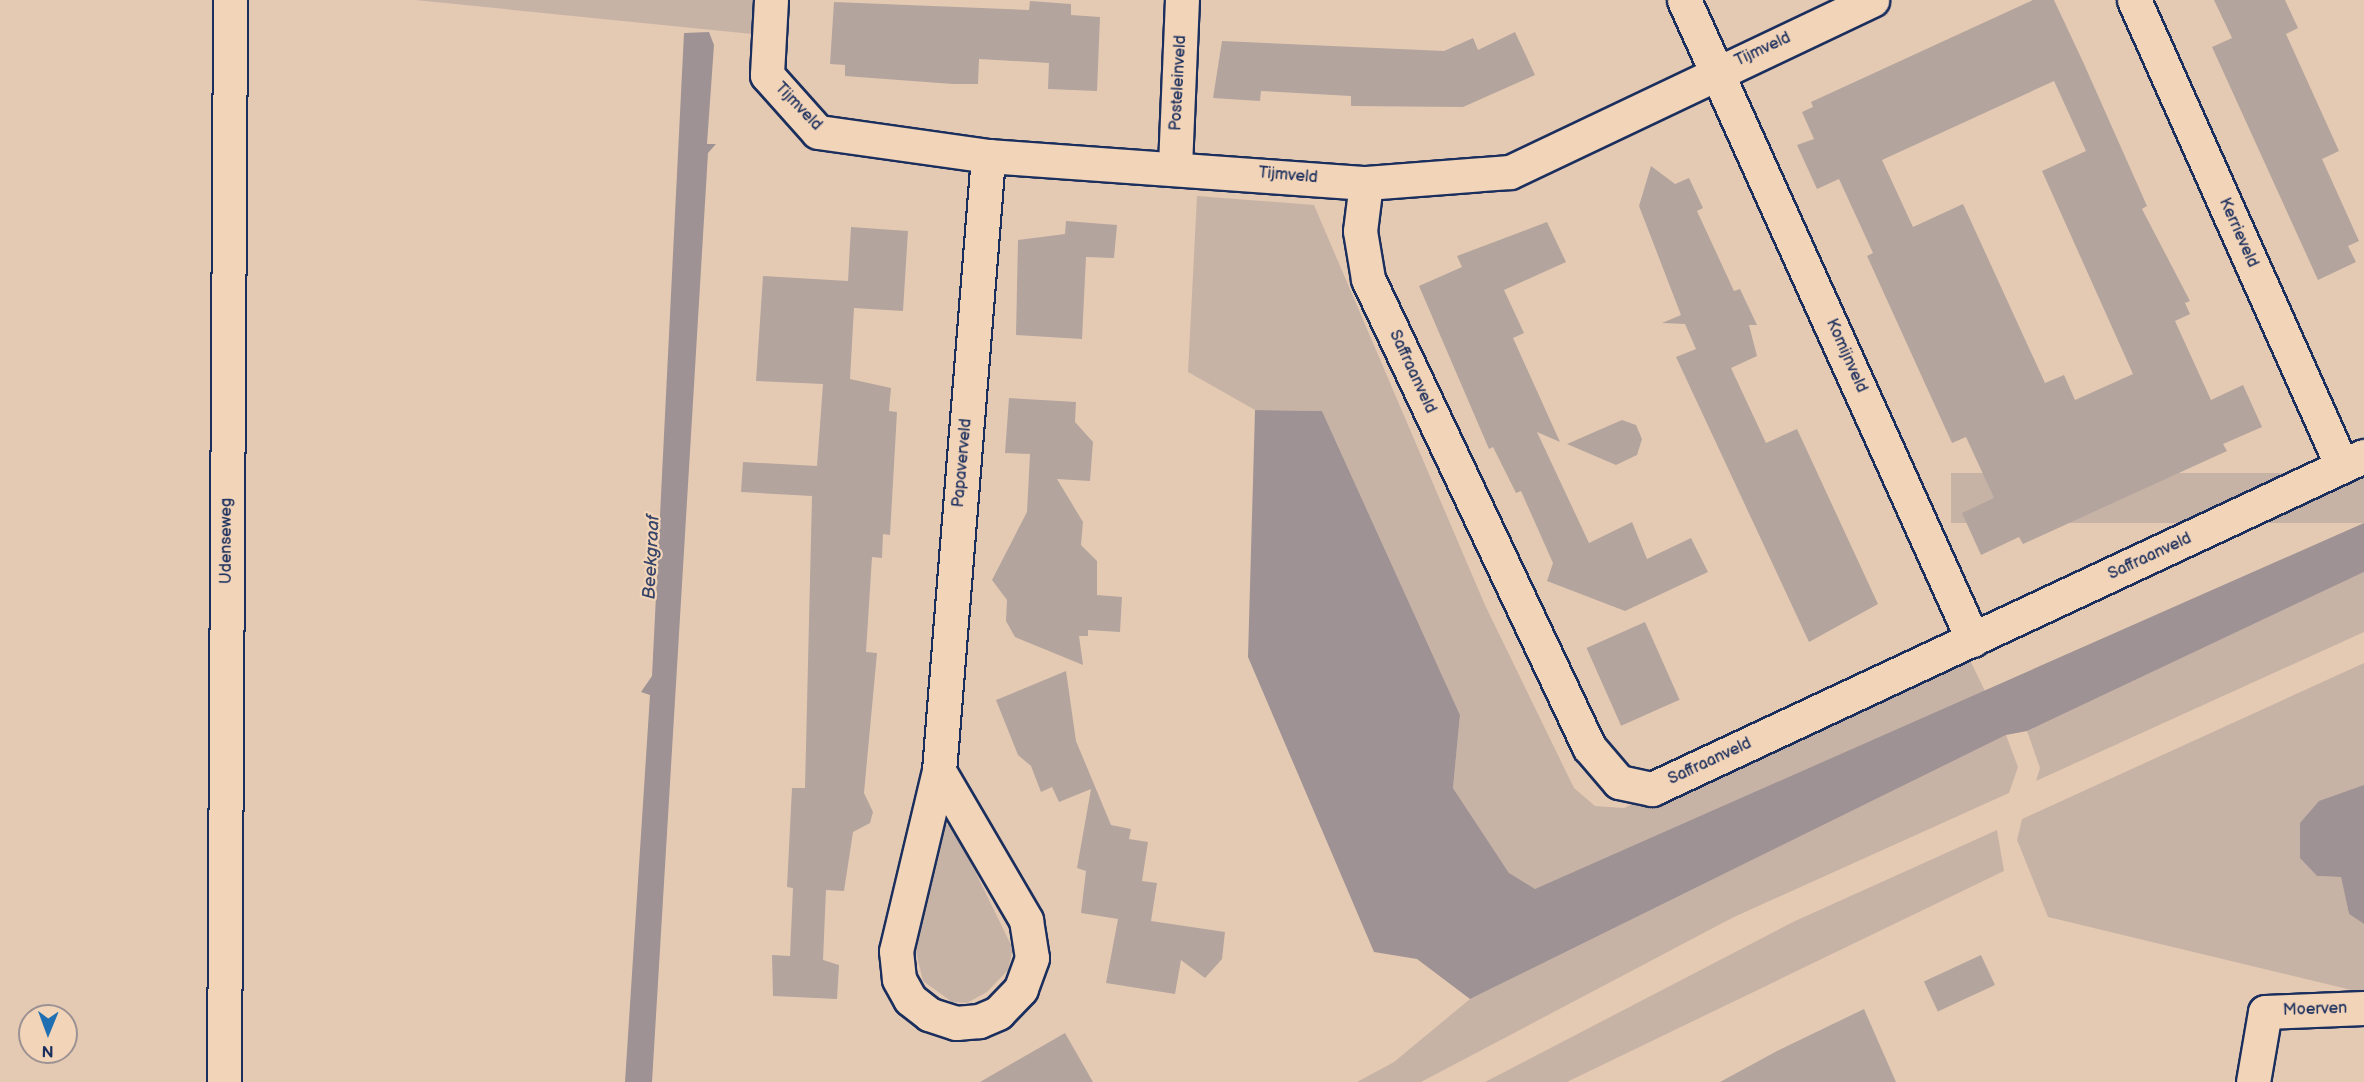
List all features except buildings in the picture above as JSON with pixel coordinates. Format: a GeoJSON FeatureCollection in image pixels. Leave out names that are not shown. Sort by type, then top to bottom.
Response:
{"type":"FeatureCollection","features":[{"type":"Feature","properties":{"kind":"street","name":"Udenseweg"},"geometry":{"type":"LineString","coordinates":[[224,1082],[230,0]]}},
{"type":"Feature","properties":{"kind":"street","name":"Tijmveld"},"geometry":{"type":"LineString","coordinates":[[771,0],[767,75],[818,132],[988,156],[1174,166],[1366,183],[1510,172],[1872,0]]}},
{"type":"Feature","properties":{"kind":"street","name":"Posteleinveld"},"geometry":{"type":"LineString","coordinates":[[1174,166],[1182,0]]}},
{"type":"Feature","properties":{"kind":"street","name":"Komijnveld"},"geometry":{"type":"LineString","coordinates":[[1684,0],[1719,71],[1972,640]]}},
{"type":"Feature","properties":{"kind":"street","name":"Kerrieveld"},"geometry":{"type":"LineString","coordinates":[[2134,0],[2353,461]]}},
{"type":"Feature","properties":{"kind":"street","name":"Papaverveld"},"geometry":{"type":"LineString","coordinates":[[939,771],[1026,920],[1032,958],[1021,989],[998,1013],[980,1021],[956,1023],[929,1014],[910,999],[899,979],[896,951],[939,771],[988,156]]}},
{"type":"Feature","properties":{"kind":"street","name":"Saffraanveld"},"geometry":{"type":"LineString","coordinates":[[1366,183],[1360,231],[1368,279],[1589,747],[1619,782],[1652,789],[2353,461]]}},
{"type":"Feature","properties":{"kind":"street","name":"Moerven"},"geometry":{"type":"LineString","coordinates":[[2253,1082],[2265,1012],[2364,1008]]}},
{"type":"Feature","properties":{"kind":"shaded area"},"geometry":{"type":"Polygon","coordinates":[[[415,0],[754,0],[752,34],[415,0]]]}},
{"type":"Feature","properties":{"kind":"shaded area"},"geometry":{"type":"Polygon","coordinates":[[[709,32],[714,45],[707,144],[716,144],[708,153],[652,1082],[625,1082],[650,695],[641,692],[652,676],[684,33],[709,32]]]}},
{"type":"Feature","properties":{"kind":"shaded area"},"geometry":{"type":"Polygon","coordinates":[[[1197,196],[1314,205],[1485,605],[1574,788],[1595,806],[1624,808],[1966,652],[1985,691],[1563,880],[1536,889],[1524,886],[1509,873],[1453,788],[1460,715],[1322,411],[1255,410],[1188,372],[1197,196]]]}},
{"type":"Feature","properties":{"kind":"shaded area"},"geometry":{"type":"Polygon","coordinates":[[[1255,410],[1322,411],[1460,715],[1453,788],[1509,873],[1535,889],[2364,523],[2364,572],[2027,731],[2006,735],[1470,999],[1417,959],[1374,952],[1248,657],[1255,410]]]}},
{"type":"Feature","properties":{"kind":"shaded area"},"geometry":{"type":"Polygon","coordinates":[[[1951,473],[2364,473],[2364,523],[1951,523],[1951,473]]]}},
{"type":"Feature","properties":{"kind":"shaded area"},"geometry":{"type":"Polygon","coordinates":[[[2364,572],[2364,632],[2036,781],[2040,768],[2027,731],[2364,572]]]}},
{"type":"Feature","properties":{"kind":"shaded area"},"geometry":{"type":"Polygon","coordinates":[[[2364,663],[2364,785],[2300,823],[2300,857],[2317,876],[2341,877],[2349,914],[2364,924],[2364,993],[2048,917],[2017,840],[2022,819],[2364,663]]]}},
{"type":"Feature","properties":{"kind":"shaded area"},"geometry":{"type":"Polygon","coordinates":[[[2006,735],[2018,767],[2009,793],[1732,918],[1421,1082],[1357,1082],[1394,1062],[1470,999],[2006,735]]]}},
{"type":"Feature","properties":{"kind":"shaded area"},"geometry":{"type":"Polygon","coordinates":[[[2364,785],[2364,924],[2349,914],[2341,877],[2317,876],[2300,858],[2300,823],[2319,801],[2364,785]]]}},
{"type":"Feature","properties":{"kind":"shaded area"},"geometry":{"type":"Polygon","coordinates":[[[952,824],[1013,949],[1008,970],[987,992],[967,1003],[952,1002],[923,981],[916,952],[939,826],[952,824]]]}},
{"type":"Feature","properties":{"kind":"shaded area"},"geometry":{"type":"Polygon","coordinates":[[[1997,830],[2004,871],[1567,1082],[1485,1082],[1795,921],[1997,830]]]}},
{"type":"Feature","properties":{"kind":"water label","name":"Beekgraaf"},"geometry":{"type":"Point","coordinates":[652,557]}}]}
